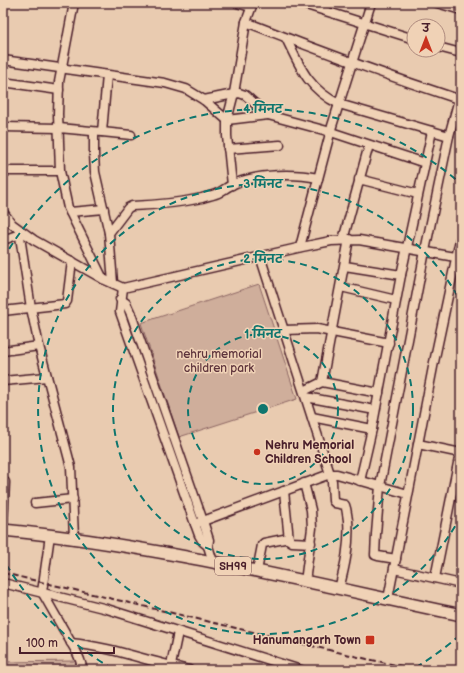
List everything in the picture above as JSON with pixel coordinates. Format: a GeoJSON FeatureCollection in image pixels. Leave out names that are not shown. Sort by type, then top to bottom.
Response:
{"type":"FeatureCollection","features":[{"type":"Feature","properties":{"kind":"main road","name":"SH99"},"geometry":{"type":"LineString","coordinates":[[3,529],[74,538],[213,562],[461,615]]}},
{"type":"Feature","properties":{"kind":"street"},"geometry":{"type":"LineString","coordinates":[[74,3],[61,68],[59,90],[60,171],[70,212],[103,279]]}},
{"type":"Feature","properties":{"kind":"street"},"geometry":{"type":"LineString","coordinates":[[300,3],[406,36]]}},
{"type":"Feature","properties":{"kind":"street"},"geometry":{"type":"LineString","coordinates":[[300,247],[331,132],[371,3]]}},
{"type":"Feature","properties":{"kind":"street"},"geometry":{"type":"LineString","coordinates":[[437,3],[461,10]]}},
{"type":"Feature","properties":{"kind":"street"},"geometry":{"type":"LineString","coordinates":[[232,185],[228,149],[227,120],[234,93],[246,22],[246,4]]}},
{"type":"Feature","properties":{"kind":"street"},"geometry":{"type":"LineString","coordinates":[[246,22],[353,63],[460,99],[449,136],[425,251],[380,486],[375,555],[396,559]]}},
{"type":"Feature","properties":{"kind":"street"},"geometry":{"type":"LineString","coordinates":[[286,38],[308,80],[325,96],[340,104],[449,136]]}},
{"type":"Feature","properties":{"kind":"street"},"geometry":{"type":"LineString","coordinates":[[446,49],[461,53]]}},
{"type":"Feature","properties":{"kind":"street"},"geometry":{"type":"LineString","coordinates":[[3,60],[165,83],[186,89],[204,100],[227,120],[268,115],[331,132],[425,163]]}},
{"type":"Feature","properties":{"kind":"street"},"geometry":{"type":"LineString","coordinates":[[107,75],[94,154],[95,172],[109,232],[113,284]]}},
{"type":"Feature","properties":{"kind":"street"},"geometry":{"type":"LineString","coordinates":[[3,82],[59,90]]}},
{"type":"Feature","properties":{"kind":"street"},"geometry":{"type":"LineString","coordinates":[[204,100],[234,93],[245,95],[268,115]]}},
{"type":"Feature","properties":{"kind":"street"},"geometry":{"type":"LineString","coordinates":[[3,127],[59,128],[130,135]]}},
{"type":"Feature","properties":{"kind":"street"},"geometry":{"type":"LineString","coordinates":[[360,481],[372,429],[401,275],[432,131]]}},
{"type":"Feature","properties":{"kind":"street"},"geometry":{"type":"LineString","coordinates":[[305,394],[322,382],[345,266],[346,240],[359,178],[369,144]]}},
{"type":"Feature","properties":{"kind":"street"},"geometry":{"type":"LineString","coordinates":[[228,149],[280,146]]}},
{"type":"Feature","properties":{"kind":"street"},"geometry":{"type":"LineString","coordinates":[[3,171],[60,171]]}},
{"type":"Feature","properties":{"kind":"street"},"geometry":{"type":"LineString","coordinates":[[109,232],[128,208],[132,206],[160,204],[201,198],[219,193],[232,185],[247,179],[267,176],[318,178]]}},
{"type":"Feature","properties":{"kind":"street"},"geometry":{"type":"LineString","coordinates":[[359,178],[418,194]]}},
{"type":"Feature","properties":{"kind":"street"},"geometry":{"type":"LineString","coordinates":[[70,212],[104,209]]}},
{"type":"Feature","properties":{"kind":"street"},"geometry":{"type":"LineString","coordinates":[[3,212],[20,232],[103,279],[123,288],[300,247],[346,240],[407,248],[458,257]]}},
{"type":"Feature","properties":{"kind":"street"},"geometry":{"type":"LineString","coordinates":[[3,240],[20,232]]}},
{"type":"Feature","properties":{"kind":"street"},"geometry":{"type":"LineString","coordinates":[[20,232],[31,308],[39,346],[69,460],[73,499],[74,538]]}},
{"type":"Feature","properties":{"kind":"street"},"geometry":{"type":"LineString","coordinates":[[388,600],[418,444],[458,257],[461,235]]}},
{"type":"Feature","properties":{"kind":"street"},"geometry":{"type":"LineString","coordinates":[[260,256],[330,474],[332,481],[333,501],[334,503],[345,505],[348,543],[346,561],[338,589]]}},
{"type":"Feature","properties":{"kind":"street"},"geometry":{"type":"LineString","coordinates":[[3,311],[65,304],[67,301],[72,261]]}},
{"type":"Feature","properties":{"kind":"street"},"geometry":{"type":"LineString","coordinates":[[345,266],[401,275]]}},
{"type":"Feature","properties":{"kind":"street"},"geometry":{"type":"LineString","coordinates":[[341,287],[396,300]]}},
{"type":"Feature","properties":{"kind":"street"},"geometry":{"type":"LineString","coordinates":[[123,288],[120,299],[120,312],[194,524],[202,542],[208,546]]}},
{"type":"Feature","properties":{"kind":"street"},"geometry":{"type":"LineString","coordinates":[[120,299],[126,304],[131,314],[203,521],[213,562]]}},
{"type":"Feature","properties":{"kind":"street"},"geometry":{"type":"LineString","coordinates":[[284,330],[312,329],[389,343]]}},
{"type":"Feature","properties":{"kind":"street"},"geometry":{"type":"LineString","coordinates":[[3,351],[39,346]]}},
{"type":"Feature","properties":{"kind":"street"},"geometry":{"type":"LineString","coordinates":[[3,381],[47,377]]}},
{"type":"Feature","properties":{"kind":"street"},"geometry":{"type":"LineString","coordinates":[[322,382],[378,393]]}},
{"type":"Feature","properties":{"kind":"street"},"geometry":{"type":"LineString","coordinates":[[305,394],[375,410]]}},
{"type":"Feature","properties":{"kind":"street"},"geometry":{"type":"LineString","coordinates":[[312,417],[372,429]]}},
{"type":"Feature","properties":{"kind":"street"},"geometry":{"type":"LineString","coordinates":[[163,434],[171,431]]}},
{"type":"Feature","properties":{"kind":"street"},"geometry":{"type":"LineString","coordinates":[[418,444],[461,453],[436,578]]}},
{"type":"Feature","properties":{"kind":"street"},"geometry":{"type":"LineString","coordinates":[[194,524],[330,474],[337,474],[408,494]]}},
{"type":"Feature","properties":{"kind":"street"},"geometry":{"type":"LineString","coordinates":[[3,529],[5,482]]}},
{"type":"Feature","properties":{"kind":"street"},"geometry":{"type":"LineString","coordinates":[[304,484],[312,519],[305,582]]}},
{"type":"Feature","properties":{"kind":"street"},"geometry":{"type":"LineString","coordinates":[[284,491],[290,542],[310,543]]}},
{"type":"Feature","properties":{"kind":"street"},"geometry":{"type":"LineString","coordinates":[[35,503],[73,499]]}},
{"type":"Feature","properties":{"kind":"street"},"geometry":{"type":"LineString","coordinates":[[50,535],[42,592],[71,642],[83,670]]}},
{"type":"Feature","properties":{"kind":"street"},"geometry":{"type":"LineString","coordinates":[[257,571],[262,545],[264,543],[289,538]]}},
{"type":"Feature","properties":{"kind":"street"},"geometry":{"type":"LineString","coordinates":[[394,569],[461,584]]}},
{"type":"Feature","properties":{"kind":"street"},"geometry":{"type":"LineString","coordinates":[[3,583],[107,609],[301,670]]}},
{"type":"Feature","properties":{"kind":"street"},"geometry":{"type":"LineString","coordinates":[[170,668],[178,632]]}},
{"type":"Feature","properties":{"kind":"street"},"geometry":{"type":"LineString","coordinates":[[71,642],[104,648],[170,668],[189,670]]}},
{"type":"Feature","properties":{"kind":"green space","name":"nehru memorial children park"},"geometry":{"type":"Polygon","coordinates":[[[259,284],[297,399],[179,437],[141,323],[259,284]]]}},
{"type":"Feature","properties":{"kind":"green space"},"geometry":{"type":"Polygon","coordinates":[[[76,661],[75,670],[3,670],[3,662],[76,661]]]}},
{"type":"Feature","properties":{"kind":"railway"},"geometry":{"type":"LineString","coordinates":[[3,573],[367,659],[420,670]]}},
{"type":"Feature","properties":{"kind":"place","name":"Nehru Memorial Children School"},"geometry":{"type":"Point","coordinates":[257,452]}},
{"type":"Feature","properties":{"kind":"place","name":"Hanumangarh Town"},"geometry":{"type":"Point","coordinates":[370,640]}}]}
